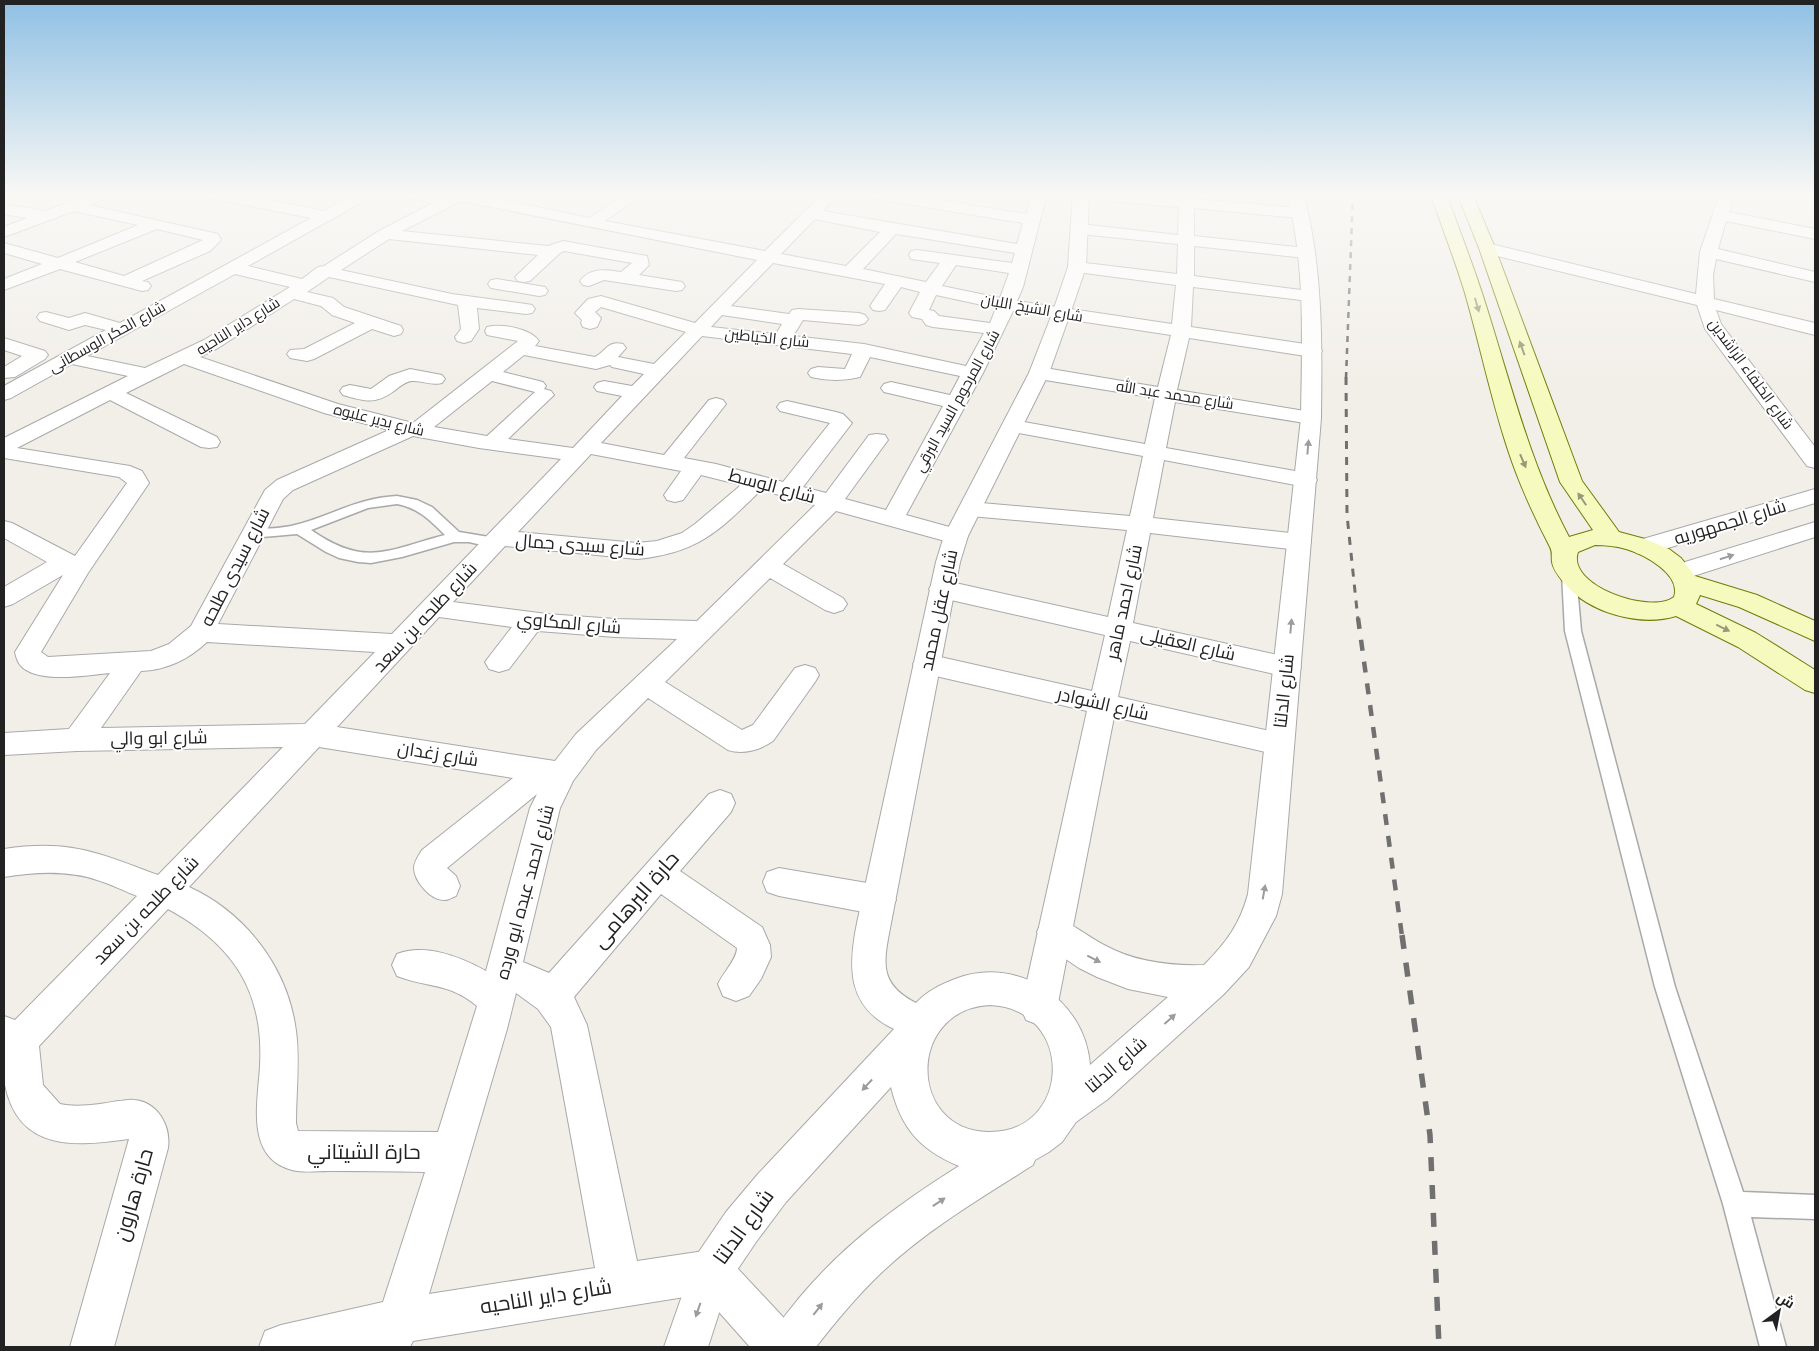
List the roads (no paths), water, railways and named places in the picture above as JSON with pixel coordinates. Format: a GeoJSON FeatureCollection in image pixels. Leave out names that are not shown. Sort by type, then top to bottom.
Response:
{"type":"FeatureCollection","features":[{"type":"Feature","properties":{"kind":"main road"},"geometry":{"type":"LineString","coordinates":[[1461,256],[1474,292],[1519,450],[1567,563],[1595,596],[1613,604],[1650,612],[1666,611],[1679,607],[1686,600],[1689,591],[1684,577]]}},
{"type":"Feature","properties":{"kind":"main road"},"geometry":{"type":"LineString","coordinates":[[1489,256],[1571,482],[1611,538]]}},
{"type":"Feature","properties":{"kind":"main road"},"geometry":{"type":"LineString","coordinates":[[1567,563],[1571,544],[1581,539],[1594,537],[1611,538],[1645,547],[1659,554],[1684,577],[1748,601],[1815,632]]}},
{"type":"Feature","properties":{"kind":"main road"},"geometry":{"type":"LineString","coordinates":[[1679,607],[1747,640],[1815,683]]}},
{"type":"Feature","properties":{"kind":"street"},"geometry":{"type":"LineString","coordinates":[[31,256],[182,296]]}},
{"type":"Feature","properties":{"kind":"street"},"geometry":{"type":"LineString","coordinates":[[4,285],[77,256]]}},
{"type":"Feature","properties":{"kind":"street"},"geometry":{"type":"LineString","coordinates":[[124,282],[183,256]]}},
{"type":"Feature","properties":{"kind":"street","name":"شارع الحكر الوسطانى"},"geometry":{"type":"LineString","coordinates":[[5,387],[70,358],[254,256]]}},
{"type":"Feature","properties":{"kind":"street","name":"شارع داير الناحيه"},"geometry":{"type":"LineString","coordinates":[[4,446],[111,392],[185,358],[234,331],[349,256]]}},
{"type":"Feature","properties":{"kind":"street"},"geometry":{"type":"LineString","coordinates":[[489,304],[516,279],[546,256]]}},
{"type":"Feature","properties":{"kind":"street"},"geometry":{"type":"LineString","coordinates":[[620,256],[641,260],[641,265],[624,278]]}},
{"type":"Feature","properties":{"kind":"street","name":"شارع الشيخ اللبان"},"geometry":{"type":"LineString","coordinates":[[770,256],[851,271],[1007,305],[1312,351]]}},
{"type":"Feature","properties":{"kind":"street","name":"شارع طلحه بن سعد"},"geometry":{"type":"LineString","coordinates":[[11,1037],[166,891],[717,309],[770,256]]}},
{"type":"Feature","properties":{"kind":"street"},"geometry":{"type":"LineString","coordinates":[[851,271],[866,256]]}},
{"type":"Feature","properties":{"kind":"street"},"geometry":{"type":"LineString","coordinates":[[924,256],[1018,270]]}},
{"type":"Feature","properties":{"kind":"street","name":"شارع المرحوم السيد البرقي"},"geometry":{"type":"LineString","coordinates":[[892,519],[974,373],[996,329],[1007,305],[1022,256]]}},
{"type":"Feature","properties":{"kind":"street","name":"شارع عقل محمد"},"geometry":{"type":"LineString","coordinates":[[916,1029],[904,1016],[890,1008],[879,996],[870,981],[867,965],[942,589],[956,536],[1039,373],[1077,267],[1078,256]]}},
{"type":"Feature","properties":{"kind":"street","name":"شارع احمد ماهر"},"geometry":{"type":"LineString","coordinates":[[1039,1008],[1119,629],[1166,394],[1181,331],[1186,256]]}},
{"type":"Feature","properties":{"kind":"street","name":"شارع الدلتا"},"geometry":{"type":"LineString","coordinates":[[1066,1107],[1095,1086],[1212,982],[1237,956],[1249,936],[1265,894],[1311,418],[1312,351],[1306,256]]}},
{"type":"Feature","properties":{"kind":"street"},"geometry":{"type":"LineString","coordinates":[[1518,256],[1815,329]]}},
{"type":"Feature","properties":{"kind":"street","name":"شارع الخلفاء الراشدين"},"geometry":{"type":"LineString","coordinates":[[1707,256],[1704,278],[1705,303],[1712,325],[1815,462]]}},
{"type":"Feature","properties":{"kind":"street"},"geometry":{"type":"LineString","coordinates":[[1725,256],[1815,277]]}},
{"type":"Feature","properties":{"kind":"street"},"geometry":{"type":"LineString","coordinates":[[951,260],[917,311],[919,314],[928,315],[933,321],[996,329]]}},
{"type":"Feature","properties":{"kind":"street"},"geometry":{"type":"LineString","coordinates":[[1077,267],[1310,296]]}},
{"type":"Feature","properties":{"kind":"street"},"geometry":{"type":"LineString","coordinates":[[233,268],[296,289],[327,302],[335,310],[394,330]]}},
{"type":"Feature","properties":{"kind":"street"},"geometry":{"type":"LineString","coordinates":[[324,271],[416,292],[467,301],[526,308]]}},
{"type":"Feature","properties":{"kind":"street"},"geometry":{"type":"LineString","coordinates":[[516,279],[554,272]]}},
{"type":"Feature","properties":{"kind":"street"},"geometry":{"type":"LineString","coordinates":[[590,281],[601,274],[676,286]]}},
{"type":"Feature","properties":{"kind":"street"},"geometry":{"type":"LineString","coordinates":[[516,279],[539,291]]}},
{"type":"Feature","properties":{"kind":"street"},"geometry":{"type":"LineString","coordinates":[[879,306],[896,281]]}},
{"type":"Feature","properties":{"kind":"street"},"geometry":{"type":"LineString","coordinates":[[627,308],[654,283]]}},
{"type":"Feature","properties":{"kind":"street"},"geometry":{"type":"LineString","coordinates":[[248,298],[273,304]]}},
{"type":"Feature","properties":{"kind":"street"},"geometry":{"type":"LineString","coordinates":[[464,338],[470,329],[467,301]]}},
{"type":"Feature","properties":{"kind":"street","name":"شارع الخياطين"},"geometry":{"type":"LineString","coordinates":[[590,323],[592,318],[584,313],[597,301],[601,301],[698,330],[864,350],[974,373]]}},
{"type":"Feature","properties":{"kind":"street"},"geometry":{"type":"LineString","coordinates":[[717,309],[793,320]]}},
{"type":"Feature","properties":{"kind":"street"},"geometry":{"type":"LineString","coordinates":[[782,339],[795,316],[800,314],[859,319]]}},
{"type":"Feature","properties":{"kind":"street"},"geometry":{"type":"LineString","coordinates":[[46,317],[69,324],[85,319],[122,328]]}},
{"type":"Feature","properties":{"kind":"street"},"geometry":{"type":"LineString","coordinates":[[297,354],[308,356],[370,322]]}},
{"type":"Feature","properties":{"kind":"street"},"geometry":{"type":"LineString","coordinates":[[494,331],[529,339],[529,343],[520,350]]}},
{"type":"Feature","properties":{"kind":"street"},"geometry":{"type":"LineString","coordinates":[[338,339],[362,349]]}},
{"type":"Feature","properties":{"kind":"street"},"geometry":{"type":"LineString","coordinates":[[4,344],[38,355],[5,387]]}},
{"type":"Feature","properties":{"kind":"street"},"geometry":{"type":"LineString","coordinates":[[520,350],[596,363],[618,356],[659,371]]}},
{"type":"Feature","properties":{"kind":"street","name":"شارع سيدى طلحه"},"geometry":{"type":"LineString","coordinates":[[72,566],[28,652],[31,660],[42,666],[52,667],[167,658],[186,646],[201,632],[270,499],[280,488],[414,430],[490,375],[520,350]]}},
{"type":"Feature","properties":{"kind":"street"},"geometry":{"type":"LineString","coordinates":[[818,373],[844,375],[853,373],[864,350]]}},
{"type":"Feature","properties":{"kind":"street"},"geometry":{"type":"LineString","coordinates":[[70,358],[149,375]]}},
{"type":"Feature","properties":{"kind":"street","name":"شارع بدير عليوه"},"geometry":{"type":"LineString","coordinates":[[185,358],[324,406],[414,430],[492,444],[582,451]]}},
{"type":"Feature","properties":{"kind":"street"},"geometry":{"type":"LineString","coordinates":[[324,406],[384,370]]}},
{"type":"Feature","properties":{"kind":"street","name":"شارع محمد عبد الله"},"geometry":{"type":"LineString","coordinates":[[1039,373],[1311,418]]}},
{"type":"Feature","properties":{"kind":"street"},"geometry":{"type":"LineString","coordinates":[[490,375],[540,391],[492,444]]}},
{"type":"Feature","properties":{"kind":"street"},"geometry":{"type":"LineString","coordinates":[[350,391],[368,395],[377,394],[400,378],[410,376],[434,379]]}},
{"type":"Feature","properties":{"kind":"street"},"geometry":{"type":"LineString","coordinates":[[604,387],[638,393]]}},
{"type":"Feature","properties":{"kind":"street"},"geometry":{"type":"LineString","coordinates":[[891,388],[956,403]]}},
{"type":"Feature","properties":{"kind":"street"},"geometry":{"type":"LineString","coordinates":[[111,392],[209,442]]}},
{"type":"Feature","properties":{"kind":"street"},"geometry":{"type":"LineString","coordinates":[[670,462],[716,404]]}},
{"type":"Feature","properties":{"kind":"street"},"geometry":{"type":"LineString","coordinates":[[788,407],[836,418],[841,423],[789,490]]}},
{"type":"Feature","properties":{"kind":"street"},"geometry":{"type":"LineString","coordinates":[[1013,426],[1306,480]]}},
{"type":"Feature","properties":{"kind":"street","name":"شارع احمد عبده ابو ورده"},"geometry":{"type":"LineString","coordinates":[[394,1334],[500,986],[553,772],[704,630],[831,502],[877,440]]}},
{"type":"Feature","properties":{"kind":"street","name":"شارع الوسط"},"geometry":{"type":"LineString","coordinates":[[582,451],[695,467],[789,490],[956,536]]}},
{"type":"Feature","properties":{"kind":"street"},"geometry":{"type":"LineString","coordinates":[[4,452],[122,471],[137,479],[138,483],[72,566],[4,598]]}},
{"type":"Feature","properties":{"kind":"street"},"geometry":{"type":"LineString","coordinates":[[675,495],[695,467]]}},
{"type":"Feature","properties":{"kind":"street","name":"شارع سيدى جمال"},"geometry":{"type":"LineString","coordinates":[[498,541],[637,551],[674,546],[690,540],[704,531],[757,482]]}},
{"type":"Feature","properties":{"kind":"street","name":"شارع الجمهوريه"},"geometry":{"type":"LineString","coordinates":[[1645,547],[1815,496]]}},
{"type":"Feature","properties":{"kind":"street"},"geometry":{"type":"LineString","coordinates":[[970,509],[1140,524],[1299,542]]}},
{"type":"Feature","properties":{"kind":"street"},"geometry":{"type":"LineString","coordinates":[[4,528],[72,566]]}},
{"type":"Feature","properties":{"kind":"street","name":"شارع الجمهوريه"},"geometry":{"type":"LineString","coordinates":[[1684,577],[1815,529]]}},
{"type":"Feature","properties":{"kind":"street"},"geometry":{"type":"LineString","coordinates":[[4,553],[27,541]]}},
{"type":"Feature","properties":{"kind":"street"},"geometry":{"type":"LineString","coordinates":[[768,566],[834,604]]}},
{"type":"Feature","properties":{"kind":"street","name":"شارع العقيلى"},"geometry":{"type":"LineString","coordinates":[[942,589],[1287,667]]}},
{"type":"Feature","properties":{"kind":"street","name":"شارع المكاوي"},"geometry":{"type":"LineString","coordinates":[[434,608],[532,621],[561,616],[615,628],[704,630]]}},
{"type":"Feature","properties":{"kind":"street"},"geometry":{"type":"LineString","coordinates":[[499,662],[532,621]]}},
{"type":"Feature","properties":{"kind":"street"},"geometry":{"type":"LineString","coordinates":[[201,632],[400,644]]}},
{"type":"Feature","properties":{"kind":"street"},"geometry":{"type":"LineString","coordinates":[[77,740],[133,662]]}},
{"type":"Feature","properties":{"kind":"street","name":"شارع الشوادر"},"geometry":{"type":"LineString","coordinates":[[927,664],[1279,744]]}},
{"type":"Feature","properties":{"kind":"street"},"geometry":{"type":"LineString","coordinates":[[646,683],[738,742],[744,742],[763,733],[805,675]]}},
{"type":"Feature","properties":{"kind":"street","name":"شارع ابو والي"},"geometry":{"type":"LineString","coordinates":[[4,744],[77,740],[314,735]]}},
{"type":"Feature","properties":{"kind":"street","name":"شارع زغدان"},"geometry":{"type":"LineString","coordinates":[[314,735],[553,772]]}},
{"type":"Feature","properties":{"kind":"street"},"geometry":{"type":"LineString","coordinates":[[444,886],[430,873],[430,864],[433,860],[553,772]]}},
{"type":"Feature","properties":{"kind":"street","name":"حارة البرهامى"},"geometry":{"type":"LineString","coordinates":[[552,996],[720,803]]}},
{"type":"Feature","properties":{"kind":"street","name":"حارة الشيتاني"},"geometry":{"type":"LineString","coordinates":[[4,863],[46,859],[72,861],[97,866],[166,891],[195,905],[221,924],[244,947],[260,975],[273,1007],[280,1045],[276,1128],[281,1144],[293,1151],[451,1152]]}},
{"type":"Feature","properties":{"kind":"street"},"geometry":{"type":"LineString","coordinates":[[658,874],[750,938],[756,946],[756,956],[736,984]]}},
{"type":"Feature","properties":{"kind":"street"},"geometry":{"type":"LineString","coordinates":[[779,882],[880,900]]}},
{"type":"Feature","properties":{"kind":"street"},"geometry":{"type":"LineString","coordinates":[[1054,932],[1080,952],[1111,968],[1144,978],[1178,983],[1212,982]]}},
{"type":"Feature","properties":{"kind":"street"},"geometry":{"type":"LineString","coordinates":[[409,965],[432,967],[461,976],[480,986],[500,986],[522,977],[538,985],[552,996],[562,1010],[569,1025],[620,1285]]}},
{"type":"Feature","properties":{"kind":"street"},"geometry":{"type":"LineString","coordinates":[[788,1347],[828,1296],[879,1246],[929,1209],[1043,1136],[1056,1123],[1066,1107],[1072,1086],[1071,1064],[1066,1042],[1055,1023],[1039,1008],[1019,996],[998,989],[975,988],[954,994],[935,1006],[916,1029],[907,1059],[908,1083],[917,1106],[932,1126],[953,1142],[977,1151],[1002,1152],[1026,1146]]}},
{"type":"Feature","properties":{"kind":"street","name":"شارع الدلتا"},"geometry":{"type":"LineString","coordinates":[[686,1347],[711,1271],[741,1226],[772,1188],[916,1029]]}},
{"type":"Feature","properties":{"kind":"street","name":"حارة هارون"},"geometry":{"type":"LineString","coordinates":[[11,1037],[24,1051],[24,1085],[30,1098],[48,1119],[60,1124],[134,1119],[144,1123],[149,1130],[148,1148],[92,1347]]}},
{"type":"Feature","properties":{"kind":"street"},"geometry":{"type":"LineString","coordinates":[[711,1271],[780,1347]]}},
{"type":"Feature","properties":{"kind":"street","name":"شارع داير الناحيه"},"geometry":{"type":"LineString","coordinates":[[280,1347],[394,1334],[620,1285],[711,1271]]}},
{"type":"Feature","properties":{"kind":"lane"},"geometry":{"type":"LineString","coordinates":[[252,534],[300,529],[352,507],[374,502],[394,501],[411,503],[425,509],[455,536]]}},
{"type":"Feature","properties":{"kind":"lane"},"geometry":{"type":"LineString","coordinates":[[300,529],[329,549],[346,556],[368,560],[394,555],[455,536],[498,541]]}},
{"type":"Feature","properties":{"kind":"lane"},"geometry":{"type":"LineString","coordinates":[[1567,563],[1573,631],[1665,987],[1734,1204],[1773,1347]]}},
{"type":"Feature","properties":{"kind":"lane"},"geometry":{"type":"LineString","coordinates":[[1734,1204],[1815,1207]]}},
{"type":"Feature","properties":{"kind":"railway"},"geometry":{"type":"LineString","coordinates":[[1346,378],[1351,256]]}},
{"type":"Feature","properties":{"kind":"railway"},"geometry":{"type":"LineString","coordinates":[[1346,378],[1347,515],[1358,620]]}},
{"type":"Feature","properties":{"kind":"railway"},"geometry":{"type":"LineString","coordinates":[[1358,618],[1402,936]]}},
{"type":"Feature","properties":{"kind":"railway"},"geometry":{"type":"LineString","coordinates":[[1402,935],[1430,1135],[1439,1347]]}}]}
